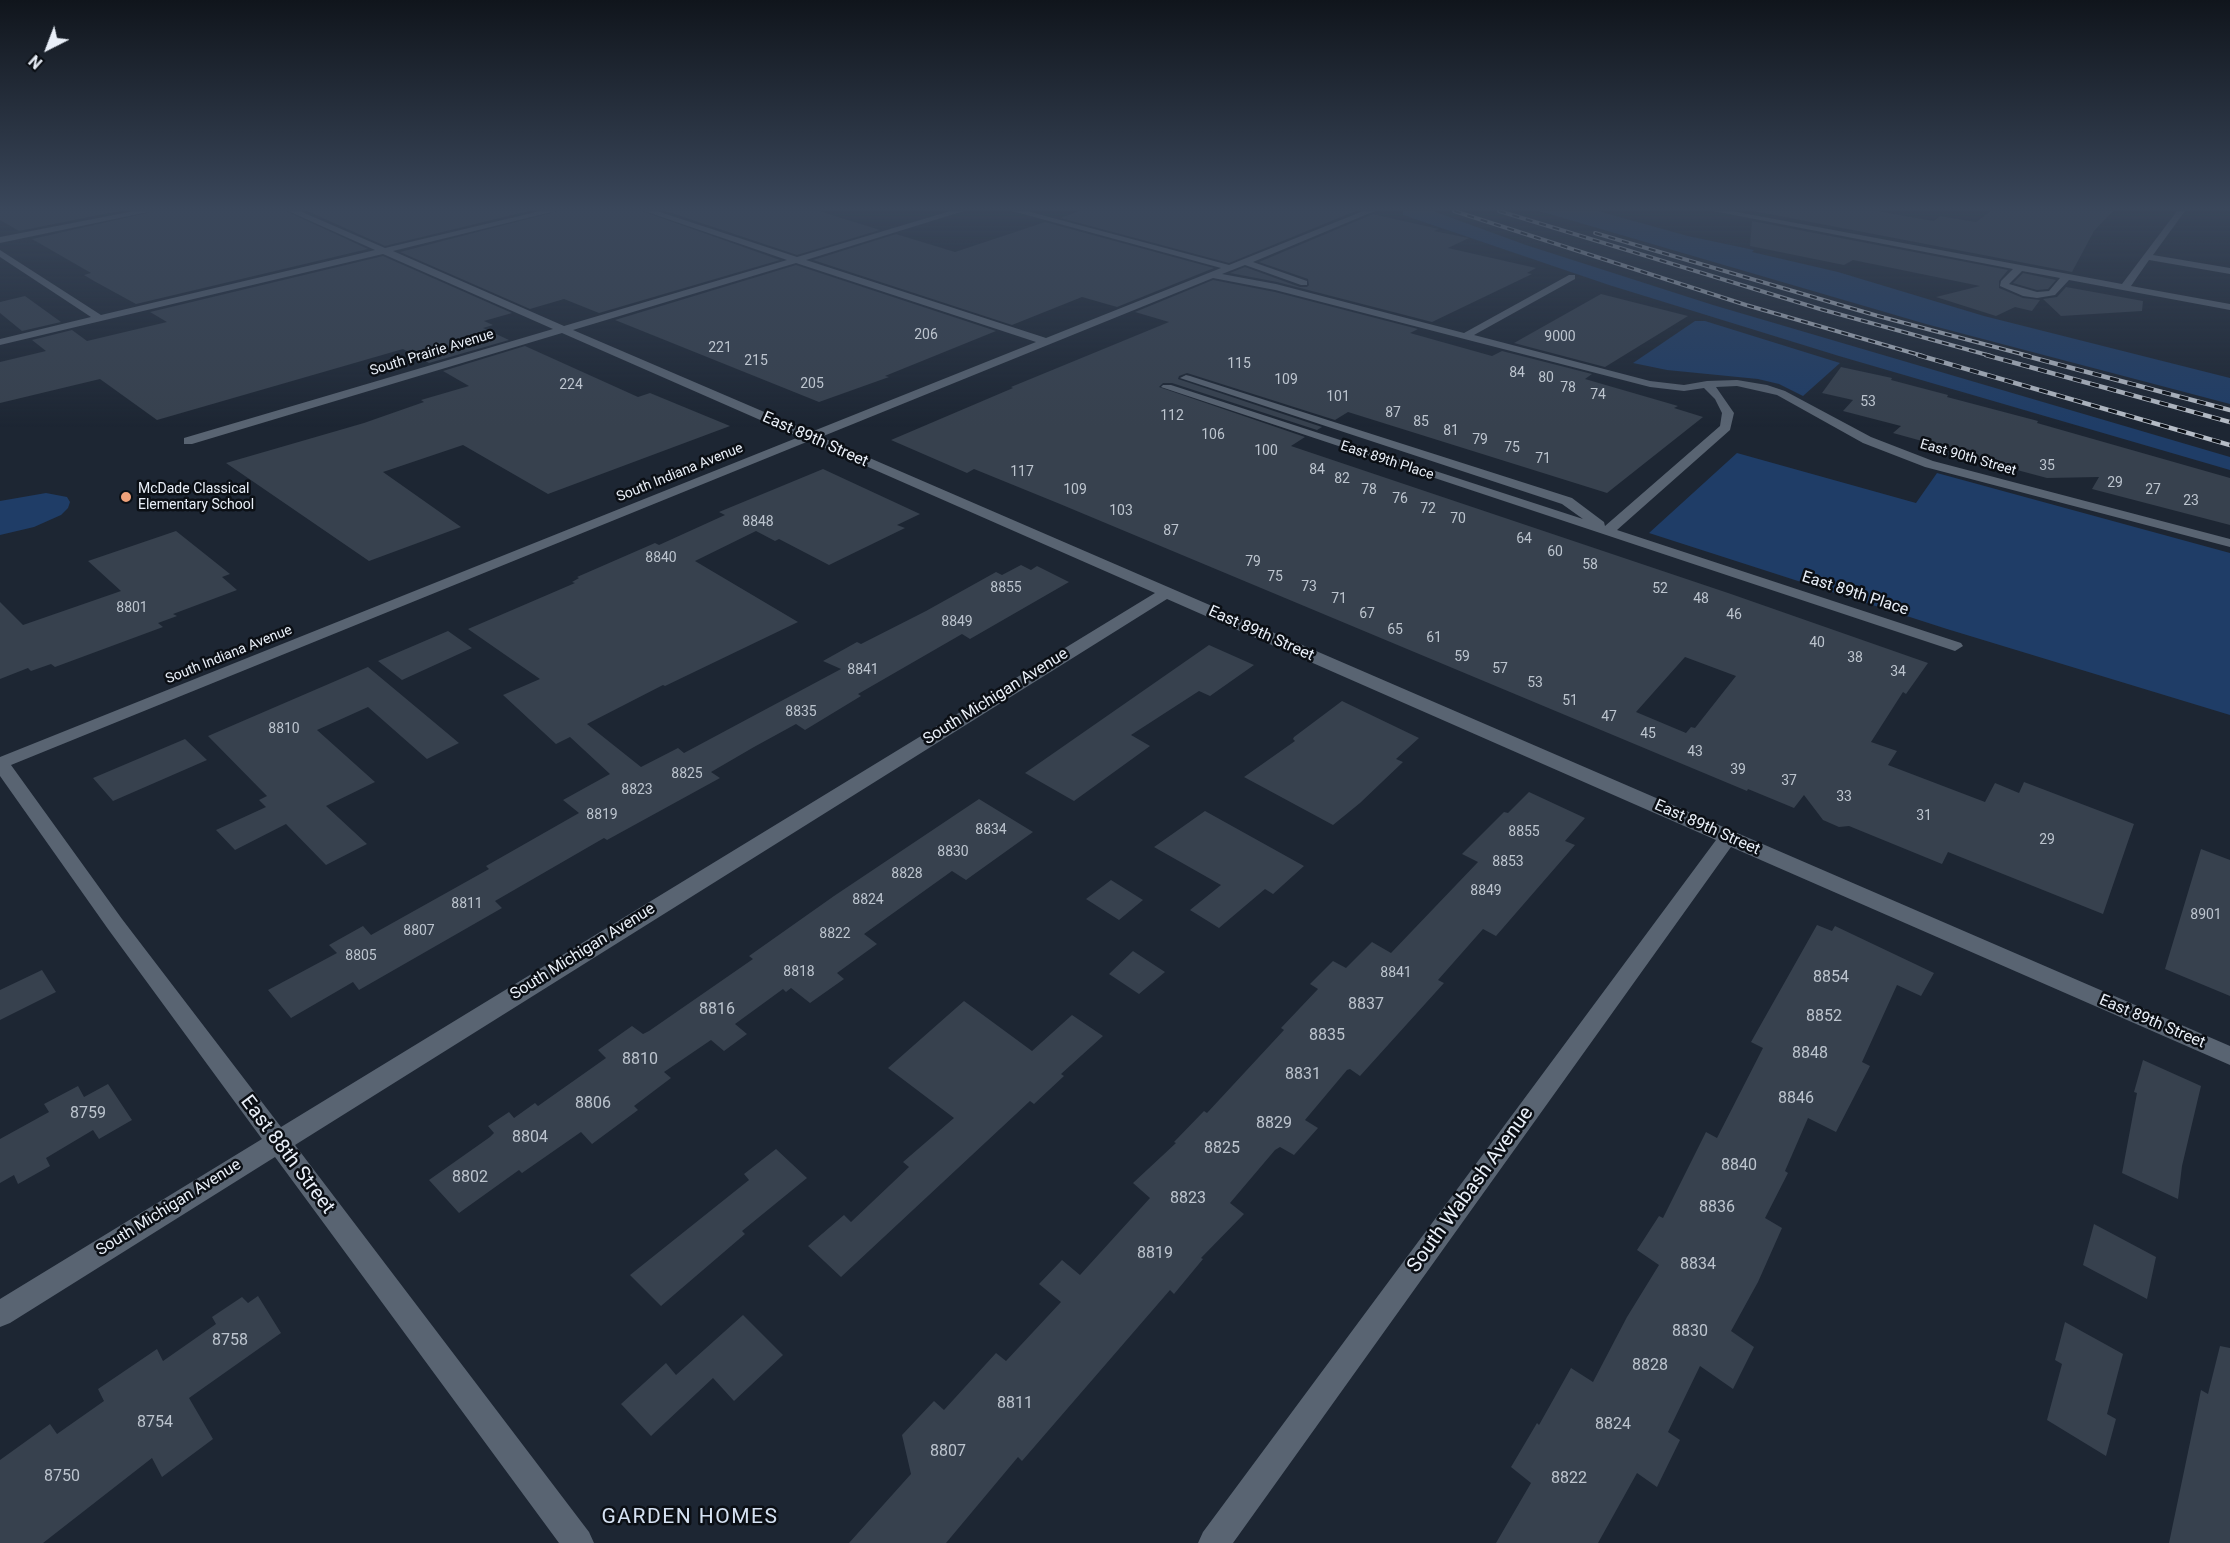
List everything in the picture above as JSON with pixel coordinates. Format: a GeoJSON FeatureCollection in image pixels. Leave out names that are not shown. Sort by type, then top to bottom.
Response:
{"type":"FeatureCollection","features":[{"type":"Feature","properties":{"kind":"street"},"geometry":{"type":"LineString","coordinates":[[47,283],[99,318]]}},
{"type":"Feature","properties":{"kind":"street"},"geometry":{"type":"LineString","coordinates":[[0,342],[247,283]]}},
{"type":"Feature","properties":{"kind":"street","name":"East 89th Street"},"geometry":{"type":"LineString","coordinates":[[456,283],[2230,1056]]}},
{"type":"Feature","properties":{"kind":"street","name":"South Prairie Avenue"},"geometry":{"type":"LineString","coordinates":[[188,441],[717,283]]}},
{"type":"Feature","properties":{"kind":"street"},"geometry":{"type":"LineString","coordinates":[[866,283],[1047,342]]}},
{"type":"Feature","properties":{"kind":"street","name":"South Indiana Avenue"},"geometry":{"type":"LineString","coordinates":[[0,763],[1192,283]]}},
{"type":"Feature","properties":{"kind":"street","name":"East 90th Street"},"geometry":{"type":"LineString","coordinates":[[1255,283],[1650,384],[1684,388],[1707,384],[1737,383],[1763,387],[1781,393],[1867,440],[1929,464],[2230,543]]}},
{"type":"Feature","properties":{"kind":"street"},"geometry":{"type":"LineString","coordinates":[[1305,283],[1642,370]]}},
{"type":"Feature","properties":{"kind":"street"},"geometry":{"type":"LineString","coordinates":[[1465,336],[1561,283]]}},
{"type":"Feature","properties":{"kind":"street"},"geometry":{"type":"LineString","coordinates":[[2005,283],[2005,286],[2023,293],[2037,295],[2052,292],[2060,283]]}},
{"type":"Feature","properties":{"kind":"street"},"geometry":{"type":"LineString","coordinates":[[2100,283],[2230,307]]}},
{"type":"Feature","properties":{"kind":"street"},"geometry":{"type":"LineString","coordinates":[[2125,288],[2128,283]]}},
{"type":"Feature","properties":{"kind":"street","name":"East 90th Street"},"geometry":{"type":"LineString","coordinates":[[1661,374],[1707,384]]}},
{"type":"Feature","properties":{"kind":"street","name":"East 89th Place"},"geometry":{"type":"LineString","coordinates":[[1186,378],[1567,501],[1608,531]]}},
{"type":"Feature","properties":{"kind":"street"},"geometry":{"type":"LineString","coordinates":[[1608,531],[1726,427],[1728,413],[1720,398],[1707,384]]}},
{"type":"Feature","properties":{"kind":"street","name":"East 89th Place"},"geometry":{"type":"LineString","coordinates":[[1167,387],[1955,646]]}},
{"type":"Feature","properties":{"kind":"street","name":"South Michigan Avenue"},"geometry":{"type":"LineString","coordinates":[[0,1314],[1166,593]]}},
{"type":"Feature","properties":{"kind":"street","name":"East 88th Street"},"geometry":{"type":"LineString","coordinates":[[0,763],[115,924],[578,1543]]}},
{"type":"Feature","properties":{"kind":"street","name":"South Wabash Avenue"},"geometry":{"type":"LineString","coordinates":[[1214,1543],[1728,837]]}},
{"type":"Feature","properties":{"kind":"shaded area"},"geometry":{"type":"Polygon","coordinates":[[[1603,283],[1644,283],[2230,457],[2230,470],[1839,356],[1603,283]]]}},
{"type":"Feature","properties":{"kind":"shaded area"},"geometry":{"type":"Polygon","coordinates":[[[1786,283],[1875,283],[1984,316],[2230,378],[2230,404],[1926,324],[1786,283]]]}},
{"type":"Feature","properties":{"kind":"shaded area"},"geometry":{"type":"Polygon","coordinates":[[[1695,321],[1705,321],[1840,363],[1803,396],[1779,384],[1758,379],[1667,370],[1633,363],[1695,321]]]}},
{"type":"Feature","properties":{"kind":"shaded area"},"geometry":{"type":"Polygon","coordinates":[[[1737,453],[1916,503],[1937,473],[2230,553],[2230,715],[1947,629],[1649,533],[1737,453]]]}},
{"type":"Feature","properties":{"kind":"shaded area"},"geometry":{"type":"Polygon","coordinates":[[[46,493],[67,497],[70,502],[68,508],[61,515],[34,527],[0,535],[0,501],[46,493]]]}},
{"type":"Feature","properties":{"kind":"building"},"geometry":{"type":"Polygon","coordinates":[[[98,283],[225,283],[136,304],[98,283]]]}},
{"type":"Feature","properties":{"kind":"building"},"geometry":{"type":"Polygon","coordinates":[[[271,283],[444,283],[512,313],[484,321],[493,325],[483,328],[509,340],[429,363],[403,349],[157,420],[100,379],[0,403],[0,362],[46,351],[32,340],[72,330],[87,341],[167,322],[150,312],[271,283]]]}},
{"type":"Feature","properties":{"kind":"building"},"geometry":{"type":"Polygon","coordinates":[[[471,283],[701,283],[599,313],[564,299],[530,309],[471,283]]]}},
{"type":"Feature","properties":{"kind":"building"},"geometry":{"type":"Polygon","coordinates":[[[737,283],[851,283],[996,331],[885,376],[889,377],[819,402],[615,320],[737,283]]]}},
{"type":"Feature","properties":{"kind":"building"},"geometry":{"type":"Polygon","coordinates":[[[883,283],[1177,283],[1117,307],[1082,297],[1012,325],[883,283]]]}},
{"type":"Feature","properties":{"kind":"building"},"geometry":{"type":"Polygon","coordinates":[[[1206,283],[1229,283],[1275,292],[1418,329],[1410,333],[1492,356],[1502,351],[1592,374],[1585,379],[1678,406],[1674,408],[1703,417],[1607,493],[1348,412],[1335,420],[1187,373],[1179,376],[1178,379],[1322,427],[1317,430],[1172,383],[1163,383],[1159,387],[1305,437],[1291,446],[1928,663],[1906,694],[1903,692],[1871,742],[1897,751],[1888,765],[1985,802],[1995,783],[2019,793],[2024,782],[2134,824],[2103,914],[1948,852],[1942,864],[1849,826],[1839,827],[1823,820],[1804,795],[1794,808],[1748,789],[1747,791],[1060,504],[974,469],[967,473],[891,440],[1013,388],[1011,387],[1169,322],[1135,312],[1206,283]],[[1685,657],[1636,712],[1686,733],[1691,727],[1695,728],[1736,676],[1685,657]]]}},
{"type":"Feature","properties":{"kind":"building"},"geometry":{"type":"Polygon","coordinates":[[[1281,283],[1300,287],[1309,285],[1309,283],[1513,283],[1432,322],[1281,283]]]}},
{"type":"Feature","properties":{"kind":"building"},"geometry":{"type":"Polygon","coordinates":[[[1965,283],[1999,283],[1999,288],[2023,298],[2040,300],[2032,311],[2015,307],[1996,316],[1936,297],[1980,286],[1965,283]]]}},
{"type":"Feature","properties":{"kind":"building"},"geometry":{"type":"Polygon","coordinates":[[[2013,283],[2053,283],[2048,289],[2037,290],[2013,283]]]}},
{"type":"Feature","properties":{"kind":"building"},"geometry":{"type":"Polygon","coordinates":[[[2066,287],[2143,301],[2142,311],[2061,316],[2043,299],[2057,297],[2066,287]]]}},
{"type":"Feature","properties":{"kind":"building"},"geometry":{"type":"Polygon","coordinates":[[[1601,294],[1688,316],[1605,367],[1514,343],[1601,294]]]}},
{"type":"Feature","properties":{"kind":"building"},"geometry":{"type":"Polygon","coordinates":[[[25,296],[61,322],[22,331],[0,313],[0,302],[25,296]]]}},
{"type":"Feature","properties":{"kind":"building"},"geometry":{"type":"Polygon","coordinates":[[[525,346],[638,397],[650,393],[730,426],[548,494],[463,445],[383,472],[461,527],[369,561],[226,463],[364,423],[424,402],[421,400],[469,386],[443,371],[525,346]]]}},
{"type":"Feature","properties":{"kind":"building"},"geometry":{"type":"Polygon","coordinates":[[[1841,367],[1892,378],[1891,380],[1948,395],[1947,397],[2038,421],[2037,423],[2230,478],[2230,525],[2092,489],[2099,477],[2047,478],[1927,446],[1929,444],[1922,441],[1893,433],[1901,426],[1843,411],[1853,400],[1822,393],[1841,367]]]}},
{"type":"Feature","properties":{"kind":"building"},"geometry":{"type":"Polygon","coordinates":[[[823,469],[920,514],[897,525],[905,528],[829,565],[779,539],[775,541],[756,531],[695,561],[798,622],[663,685],[587,724],[641,767],[678,748],[684,753],[841,669],[823,661],[857,642],[861,644],[926,611],[996,572],[1002,575],[1021,565],[1031,570],[1037,566],[1069,582],[970,639],[962,634],[858,694],[861,696],[805,730],[796,724],[754,747],[711,772],[720,778],[607,840],[604,838],[495,901],[502,908],[359,990],[353,982],[291,1018],[268,990],[337,953],[329,945],[363,926],[371,935],[489,869],[486,866],[579,813],[563,800],[610,774],[570,737],[556,744],[503,695],[540,679],[468,629],[575,583],[572,582],[579,578],[577,577],[655,543],[659,545],[725,515],[719,512],[823,469]]]}},
{"type":"Feature","properties":{"kind":"building"},"geometry":{"type":"Polygon","coordinates":[[[176,531],[230,574],[222,577],[237,590],[173,614],[177,616],[158,623],[163,627],[55,667],[51,664],[31,671],[28,668],[0,679],[0,602],[23,625],[121,591],[88,561],[176,531]]]}},
{"type":"Feature","properties":{"kind":"building"},"geometry":{"type":"Polygon","coordinates":[[[448,631],[472,648],[402,680],[378,661],[448,631]]]}},
{"type":"Feature","properties":{"kind":"building"},"geometry":{"type":"Polygon","coordinates":[[[1209,645],[1254,665],[1210,696],[1199,691],[1131,735],[1150,746],[1074,801],[1025,773],[1209,645]]]}},
{"type":"Feature","properties":{"kind":"building"},"geometry":{"type":"Polygon","coordinates":[[[368,667],[459,743],[427,759],[368,707],[317,730],[375,782],[326,806],[367,844],[326,865],[286,824],[235,850],[216,830],[266,807],[259,800],[267,796],[208,736],[368,667]]]}},
{"type":"Feature","properties":{"kind":"building"},"geometry":{"type":"Polygon","coordinates":[[[1342,701],[1419,738],[1396,759],[1403,762],[1333,825],[1244,777],[1295,741],[1294,737],[1342,701]]]}},
{"type":"Feature","properties":{"kind":"building"},"geometry":{"type":"Polygon","coordinates":[[[185,739],[207,760],[113,801],[93,778],[185,739]]]}},
{"type":"Feature","properties":{"kind":"building"},"geometry":{"type":"Polygon","coordinates":[[[1529,792],[1585,818],[1565,841],[1575,845],[1496,936],[1483,929],[1438,980],[1444,983],[1360,1076],[1350,1069],[1347,1070],[1305,1120],[1318,1128],[1294,1155],[1280,1147],[1275,1150],[1230,1203],[1244,1214],[1201,1258],[1203,1259],[1174,1294],[1170,1290],[1022,1461],[1018,1457],[946,1543],[849,1543],[911,1474],[902,1435],[934,1401],[944,1410],[996,1353],[1006,1361],[1061,1302],[1039,1284],[1062,1260],[1080,1275],[1150,1198],[1133,1183],[1176,1143],[1174,1142],[1204,1111],[1207,1113],[1284,1030],[1281,1028],[1318,989],[1310,984],[1333,961],[1346,968],[1372,942],[1391,953],[1478,862],[1462,854],[1504,812],[1508,813],[1529,792]]]}},
{"type":"Feature","properties":{"kind":"building"},"geometry":{"type":"Polygon","coordinates":[[[979,799],[1033,832],[966,880],[952,871],[864,934],[877,944],[837,973],[844,979],[810,1003],[791,988],[786,992],[783,989],[735,1024],[747,1034],[724,1051],[711,1040],[664,1072],[671,1078],[634,1106],[638,1110],[592,1144],[581,1132],[522,1173],[519,1170],[459,1213],[429,1180],[490,1137],[494,1133],[488,1126],[509,1112],[514,1118],[535,1103],[538,1106],[606,1058],[598,1050],[632,1026],[643,1034],[649,1031],[753,959],[749,956],[834,896],[979,799]]]}},
{"type":"Feature","properties":{"kind":"building"},"geometry":{"type":"Polygon","coordinates":[[[1205,811],[1304,866],[1273,894],[1265,889],[1219,928],[1190,910],[1221,885],[1154,847],[1205,811]]]}},
{"type":"Feature","properties":{"kind":"building"},"geometry":{"type":"Polygon","coordinates":[[[2201,849],[2230,860],[2230,996],[2165,969],[2201,849]]]}},
{"type":"Feature","properties":{"kind":"building"},"geometry":{"type":"Polygon","coordinates":[[[1111,880],[1143,900],[1119,920],[1086,899],[1111,880]]]}},
{"type":"Feature","properties":{"kind":"building"},"geometry":{"type":"Polygon","coordinates":[[[1817,925],[1832,931],[1835,926],[1934,973],[1921,996],[1897,985],[1862,1062],[1870,1066],[1836,1132],[1808,1118],[1785,1171],[1788,1173],[1765,1218],[1782,1228],[1758,1282],[1731,1331],[1754,1347],[1733,1389],[1700,1366],[1668,1432],[1680,1440],[1657,1487],[1637,1473],[1598,1543],[1496,1543],[1531,1483],[1511,1467],[1537,1423],[1539,1425],[1571,1368],[1593,1382],[1627,1317],[1659,1265],[1637,1250],[1659,1216],[1663,1218],[1706,1132],[1717,1138],[1763,1048],[1751,1042],[1817,925]]]}},
{"type":"Feature","properties":{"kind":"building"},"geometry":{"type":"Polygon","coordinates":[[[1133,951],[1165,972],[1139,994],[1109,974],[1133,951]]]}},
{"type":"Feature","properties":{"kind":"building"},"geometry":{"type":"Polygon","coordinates":[[[42,970],[56,992],[0,1020],[0,990],[42,970]]]}},
{"type":"Feature","properties":{"kind":"building"},"geometry":{"type":"Polygon","coordinates":[[[964,1001],[1032,1051],[1072,1015],[1103,1036],[1061,1074],[1064,1076],[1034,1104],[1030,1101],[841,1277],[808,1246],[844,1215],[851,1222],[909,1167],[903,1162],[954,1118],[888,1068],[964,1001]]]}},
{"type":"Feature","properties":{"kind":"building"},"geometry":{"type":"Polygon","coordinates":[[[2143,1060],[2201,1086],[2182,1166],[2178,1199],[2122,1173],[2137,1093],[2134,1092],[2143,1060]]]}},
{"type":"Feature","properties":{"kind":"building"},"geometry":{"type":"Polygon","coordinates":[[[108,1084],[132,1120],[99,1139],[93,1130],[46,1158],[50,1166],[18,1184],[14,1175],[0,1183],[0,1139],[49,1112],[44,1104],[78,1086],[84,1097],[108,1084]]]}},
{"type":"Feature","properties":{"kind":"building"},"geometry":{"type":"Polygon","coordinates":[[[776,1149],[807,1178],[742,1231],[745,1234],[661,1306],[630,1275],[749,1180],[744,1174],[776,1149]]]}},
{"type":"Feature","properties":{"kind":"building"},"geometry":{"type":"Polygon","coordinates":[[[2094,1224],[2156,1257],[2147,1299],[2083,1265],[2094,1224]]]}},
{"type":"Feature","properties":{"kind":"building"},"geometry":{"type":"Polygon","coordinates":[[[258,1296],[281,1333],[189,1398],[213,1439],[162,1477],[152,1458],[43,1543],[0,1543],[0,1460],[50,1424],[57,1434],[104,1401],[98,1389],[157,1349],[163,1361],[216,1324],[212,1317],[242,1297],[248,1303],[258,1296]]]}},
{"type":"Feature","properties":{"kind":"building"},"geometry":{"type":"Polygon","coordinates":[[[743,1315],[783,1355],[734,1401],[713,1378],[651,1436],[621,1404],[666,1363],[676,1375],[743,1315]]]}},
{"type":"Feature","properties":{"kind":"building"},"geometry":{"type":"Polygon","coordinates":[[[2065,1322],[2123,1354],[2107,1414],[2116,1419],[2106,1456],[2047,1420],[2062,1364],[2055,1360],[2065,1322]]]}},
{"type":"Feature","properties":{"kind":"building"},"geometry":{"type":"Polygon","coordinates":[[[2220,1346],[2230,1348],[2230,1543],[2169,1543],[2201,1390],[2208,1394],[2220,1346]]]}},
{"type":"Feature","properties":{"kind":"railway"},"geometry":{"type":"LineString","coordinates":[[1678,283],[1923,356]]}},
{"type":"Feature","properties":{"kind":"railway"},"geometry":{"type":"LineString","coordinates":[[1735,283],[1991,356]]}},
{"type":"Feature","properties":{"kind":"railway"},"geometry":{"type":"LineString","coordinates":[[1766,283],[2029,356]]}},
{"type":"Feature","properties":{"kind":"railway"},"geometry":{"type":"LineString","coordinates":[[1918,355],[2230,445]]}},
{"type":"Feature","properties":{"kind":"railway"},"geometry":{"type":"LineString","coordinates":[[1986,355],[2230,422]]}},
{"type":"Feature","properties":{"kind":"railway"},"geometry":{"type":"LineString","coordinates":[[2023,355],[2230,410]]}},
{"type":"Feature","properties":{"kind":"place","name":"McDade Classical Elementary School"},"geometry":{"type":"Point","coordinates":[126,497]}},
{"type":"Feature","properties":{"kind":"district","name":"GARDEN HOMES"},"geometry":{"type":"Point","coordinates":[690,1518]}}]}
